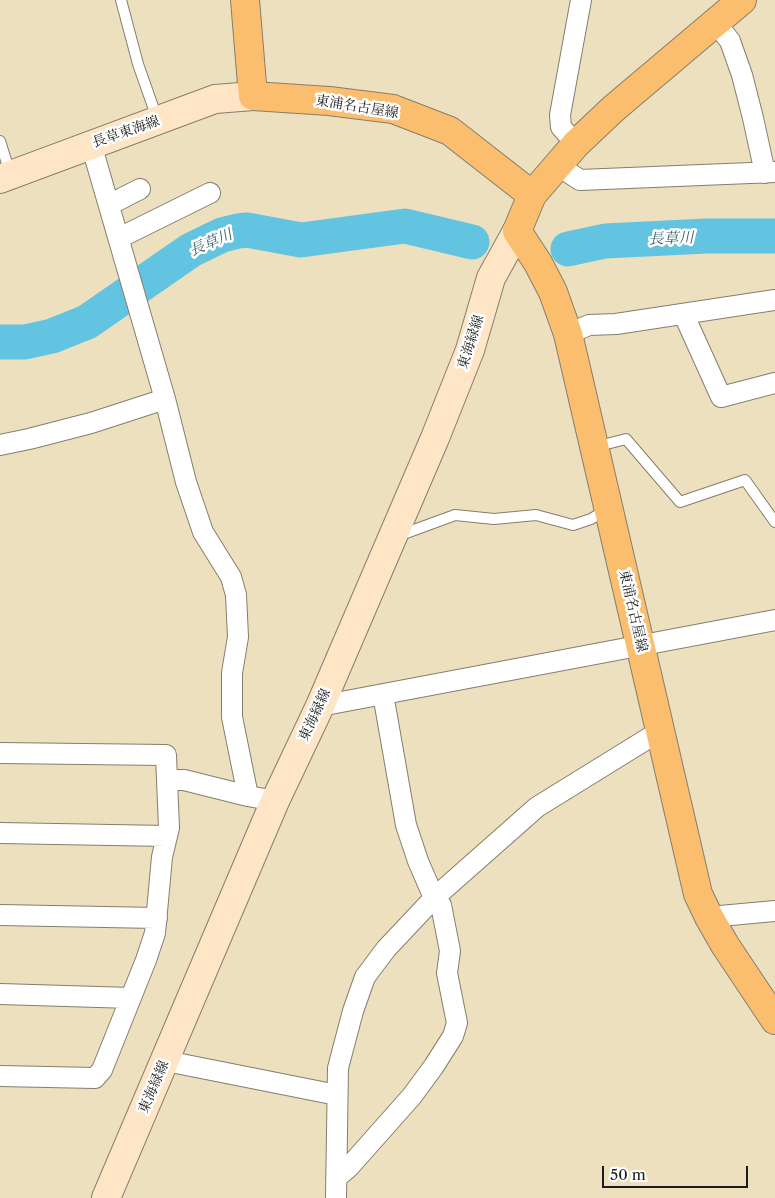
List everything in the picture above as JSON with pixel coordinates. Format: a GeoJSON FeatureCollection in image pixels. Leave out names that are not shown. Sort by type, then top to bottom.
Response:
{"type":"FeatureCollection","features":[{"type":"Feature","properties":{"kind":"main road"},"geometry":{"type":"LineString","coordinates":[[245,0],[253,96]]}},
{"type":"Feature","properties":{"kind":"main road"},"geometry":{"type":"LineString","coordinates":[[517,231],[532,195],[576,144],[665,64],[740,1]]}},
{"type":"Feature","properties":{"kind":"main road","name":"長草東海線"},"geometry":{"type":"LineString","coordinates":[[5,177],[215,99],[253,96]]}},
{"type":"Feature","properties":{"kind":"main road","name":"東浦名古屋線"},"geometry":{"type":"LineString","coordinates":[[253,96],[329,101],[393,109],[450,131],[532,195]]}},
{"type":"Feature","properties":{"kind":"main road","name":"東浦名古屋線"},"geometry":{"type":"LineString","coordinates":[[517,231],[538,263],[553,292],[568,334],[698,894],[740,970],[775,1020]]}},
{"type":"Feature","properties":{"kind":"main road","name":"東海緑線"},"geometry":{"type":"LineString","coordinates":[[106,1198],[166,1061],[275,801],[320,706],[435,438],[470,350],[490,278],[517,231]]}},
{"type":"Feature","properties":{"kind":"street"},"geometry":{"type":"LineString","coordinates":[[576,144],[560,127],[560,115],[581,0]]}},
{"type":"Feature","properties":{"kind":"street"},"geometry":{"type":"LineString","coordinates":[[558,166],[580,180],[770,173],[742,75],[730,41],[716,23]]}},
{"type":"Feature","properties":{"kind":"street"},"geometry":{"type":"LineString","coordinates":[[91,144],[165,399],[186,482],[202,532],[231,577],[236,595],[238,637],[232,673],[232,717],[248,796]]}},
{"type":"Feature","properties":{"kind":"street"},"geometry":{"type":"LineString","coordinates":[[109,205],[140,190]]}},
{"type":"Feature","properties":{"kind":"street"},"geometry":{"type":"LineString","coordinates":[[119,238],[210,193]]}},
{"type":"Feature","properties":{"kind":"street"},"geometry":{"type":"LineString","coordinates":[[568,334],[589,325],[616,324],[684,315],[775,300]]}},
{"type":"Feature","properties":{"kind":"street"},"geometry":{"type":"LineString","coordinates":[[684,315],[721,397],[775,383]]}},
{"type":"Feature","properties":{"kind":"street"},"geometry":{"type":"LineString","coordinates":[[0,444],[29,439],[92,423],[165,399]]}},
{"type":"Feature","properties":{"kind":"street"},"geometry":{"type":"LineString","coordinates":[[320,706],[775,620]]}},
{"type":"Feature","properties":{"kind":"street"},"geometry":{"type":"LineString","coordinates":[[336,1178],[349,1167],[412,1096],[453,1036],[457,1023],[447,973],[450,951],[441,906],[434,898],[406,825],[383,694]]}},
{"type":"Feature","properties":{"kind":"street"},"geometry":{"type":"LineString","coordinates":[[336,1198],[338,1068],[353,1011],[365,977],[386,949],[434,898],[537,807],[660,731]]}},
{"type":"Feature","properties":{"kind":"street"},"geometry":{"type":"LineString","coordinates":[[0,753],[166,755],[169,828],[162,857],[155,932],[102,1070],[95,1078],[0,1076]]}},
{"type":"Feature","properties":{"kind":"street"},"geometry":{"type":"LineString","coordinates":[[167,780],[184,780],[275,801]]}},
{"type":"Feature","properties":{"kind":"street"},"geometry":{"type":"LineString","coordinates":[[0,833],[167,836]]}},
{"type":"Feature","properties":{"kind":"street"},"geometry":{"type":"LineString","coordinates":[[709,917],[775,910]]}},
{"type":"Feature","properties":{"kind":"street"},"geometry":{"type":"LineString","coordinates":[[0,915],[157,918]]}},
{"type":"Feature","properties":{"kind":"street"},"geometry":{"type":"LineString","coordinates":[[0,994],[131,998]]}},
{"type":"Feature","properties":{"kind":"street"},"geometry":{"type":"LineString","coordinates":[[166,1061],[337,1095]]}},
{"type":"Feature","properties":{"kind":"lane"},"geometry":{"type":"LineString","coordinates":[[121,0],[138,64],[158,121]]}},
{"type":"Feature","properties":{"kind":"lane"},"geometry":{"type":"LineString","coordinates":[[0,141],[5,177]]}},
{"type":"Feature","properties":{"kind":"lane"},"geometry":{"type":"LineString","coordinates":[[594,447],[626,439],[680,502],[745,480],[775,522]]}},
{"type":"Feature","properties":{"kind":"lane"},"geometry":{"type":"LineString","coordinates":[[396,529],[406,533],[455,515],[494,519],[536,515],[573,525],[591,520],[601,513],[610,511]]}},
{"type":"Feature","properties":{"kind":"waterway","name":"長草川"},"geometry":{"type":"LineString","coordinates":[[0,342],[25,342],[52,336],[87,322],[191,250],[222,235],[238,231],[247,230],[301,240],[405,226],[472,242]]}},
{"type":"Feature","properties":{"kind":"waterway","name":"長草川"},"geometry":{"type":"LineString","coordinates":[[568,249],[605,241],[707,236],[775,236]]}}]}
